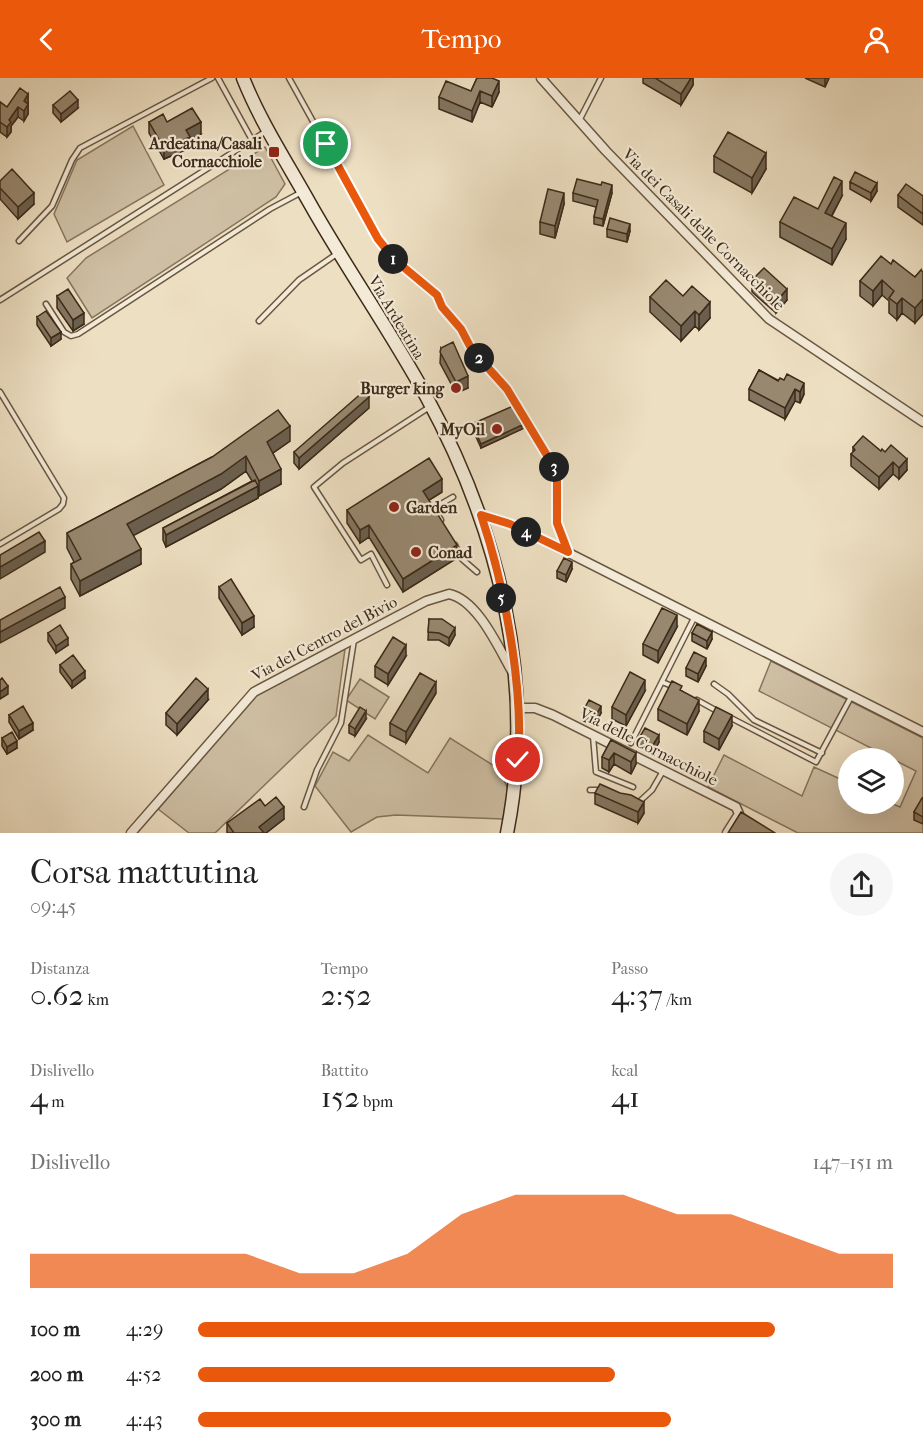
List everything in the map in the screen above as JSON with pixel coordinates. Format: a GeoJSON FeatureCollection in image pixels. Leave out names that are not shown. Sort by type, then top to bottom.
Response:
{"type":"FeatureCollection","features":[{"type":"Feature","properties":{"kind":"main road","name":"Via Ardeatina"},"geometry":{"type":"LineString","coordinates":[[243,78],[268,130],[303,192],[431,406],[481,515],[495,564],[515,676],[518,708],[516,777],[507,833]]}},
{"type":"Feature","properties":{"kind":"street","name":"Via dei Casali delle Cornacchiole"},"geometry":{"type":"LineString","coordinates":[[541,78],[579,122],[769,319],[923,422]]}},
{"type":"Feature","properties":{"kind":"street"},"geometry":{"type":"LineString","coordinates":[[481,515],[510,524],[568,552],[923,732]]}},
{"type":"Feature","properties":{"kind":"street","name":"Via del Centro del Bivio"},"geometry":{"type":"LineString","coordinates":[[131,833],[254,692],[426,601],[452,594],[469,605],[486,624],[515,676]]}},
{"type":"Feature","properties":{"kind":"street","name":"Via delle Cornacchiole"},"geometry":{"type":"LineString","coordinates":[[518,708],[544,711],[738,809],[738,817],[727,833]]}},
{"type":"Feature","properties":{"kind":"lane"},"geometry":{"type":"LineString","coordinates":[[19,241],[52,206],[72,160],[80,148],[212,78]]}},
{"type":"Feature","properties":{"kind":"lane"},"geometry":{"type":"LineString","coordinates":[[218,78],[252,140]]}},
{"type":"Feature","properties":{"kind":"lane"},"geometry":{"type":"LineString","coordinates":[[289,78],[378,239],[395,260],[437,295]]}},
{"type":"Feature","properties":{"kind":"lane"},"geometry":{"type":"LineString","coordinates":[[579,122],[601,78]]}},
{"type":"Feature","properties":{"kind":"lane"},"geometry":{"type":"LineString","coordinates":[[0,300],[268,130]]}},
{"type":"Feature","properties":{"kind":"lane"},"geometry":{"type":"LineString","coordinates":[[46,304],[64,332],[71,336],[78,334],[270,209],[303,192]]}},
{"type":"Feature","properties":{"kind":"lane"},"geometry":{"type":"LineString","coordinates":[[258,321],[299,280],[338,253]]}},
{"type":"Feature","properties":{"kind":"lane"},"geometry":{"type":"LineString","coordinates":[[0,392],[64,498],[59,509],[0,544]]}},
{"type":"Feature","properties":{"kind":"lane"},"geometry":{"type":"LineString","coordinates":[[387,585],[371,554],[361,560],[314,487],[344,463],[431,406]]}},
{"type":"Feature","properties":{"kind":"lane"},"geometry":{"type":"LineString","coordinates":[[445,528],[434,508],[453,497]]}},
{"type":"Feature","properties":{"kind":"lane"},"geometry":{"type":"LineString","coordinates":[[451,539],[462,559],[477,572]]}},
{"type":"Feature","properties":{"kind":"lane"},"geometry":{"type":"LineString","coordinates":[[631,743],[695,615]]}},
{"type":"Feature","properties":{"kind":"lane"},"geometry":{"type":"LineString","coordinates":[[304,807],[317,770],[341,723],[354,638]]}},
{"type":"Feature","properties":{"kind":"lane"},"geometry":{"type":"LineString","coordinates":[[662,682],[677,689]]}},
{"type":"Feature","properties":{"kind":"lane"},"geometry":{"type":"LineString","coordinates":[[714,684],[728,694],[754,720],[822,753]]}},
{"type":"Feature","properties":{"kind":"lane"},"geometry":{"type":"LineString","coordinates":[[691,697],[816,762],[852,695]]}},
{"type":"Feature","properties":{"kind":"lane"},"geometry":{"type":"LineString","coordinates":[[592,735],[596,772],[633,787]]}},
{"type":"Feature","properties":{"kind":"lane"},"geometry":{"type":"LineString","coordinates":[[630,801],[641,802],[663,770]]}},
{"type":"Feature","properties":{"kind":"lane"},"geometry":{"type":"LineString","coordinates":[[590,790],[602,790],[608,793]]}},
{"type":"Feature","properties":{"kind":"path"},"geometry":{"type":"LineString","coordinates":[[437,295],[442,307],[461,329],[472,350],[507,389],[557,472],[557,523],[568,552]]}},
{"type":"Feature","properties":{"kind":"shaded area"},"geometry":{"type":"Polygon","coordinates":[[[133,126],[164,185],[67,242],[54,214],[77,160],[133,126]]]}},
{"type":"Feature","properties":{"kind":"shaded area"},"geometry":{"type":"Polygon","coordinates":[[[265,147],[285,184],[276,197],[92,318],[67,278],[86,258],[265,147]]]}},
{"type":"Feature","properties":{"kind":"shaded area"},"geometry":{"type":"Polygon","coordinates":[[[345,649],[336,716],[215,833],[189,833],[158,809],[254,697],[345,649]]]}},
{"type":"Feature","properties":{"kind":"shaded area"},"geometry":{"type":"Polygon","coordinates":[[[771,661],[923,738],[923,833],[798,833],[708,787],[724,755],[802,796],[814,767],[838,778],[838,814],[904,814],[904,798],[916,771],[904,765],[904,748],[871,748],[759,691],[771,661]]]}},
{"type":"Feature","properties":{"kind":"shaded area"},"geometry":{"type":"Polygon","coordinates":[[[360,679],[389,697],[375,719],[346,700],[360,679]]]}},
{"type":"Feature","properties":{"kind":"shaded area"},"geometry":{"type":"Polygon","coordinates":[[[368,735],[428,773],[450,738],[499,769],[508,789],[503,819],[396,815],[377,817],[351,832],[315,786],[333,752],[349,761],[368,735]]]}},
{"type":"Feature","properties":{"kind":"building"},"geometry":{"type":"Polygon","coordinates":[[[477,78],[492,78],[499,81],[492,96],[480,91],[472,111],[439,97],[446,81],[471,91],[477,78]]]}},
{"type":"Feature","properties":{"kind":"building"},"geometry":{"type":"Polygon","coordinates":[[[655,78],[691,78],[681,94],[655,78]]]}},
{"type":"Feature","properties":{"kind":"building"},"geometry":{"type":"Polygon","coordinates":[[[20,88],[28,94],[24,101],[28,104],[24,111],[18,107],[7,127],[0,122],[0,102],[7,107],[20,88]]]}},
{"type":"Feature","properties":{"kind":"building"},"geometry":{"type":"Polygon","coordinates":[[[70,91],[78,100],[61,114],[53,105],[70,91]]]}},
{"type":"Feature","properties":{"kind":"building"},"geometry":{"type":"Polygon","coordinates":[[[192,108],[201,122],[186,130],[190,137],[164,148],[149,122],[163,114],[167,122],[192,108]]]}},
{"type":"Feature","properties":{"kind":"building"},"geometry":{"type":"Polygon","coordinates":[[[728,132],[766,153],[752,178],[714,156],[728,132]]]}},
{"type":"Feature","properties":{"kind":"building"},"geometry":{"type":"Polygon","coordinates":[[[12,169],[34,193],[18,207],[0,188],[0,181],[12,169]]]}},
{"type":"Feature","properties":{"kind":"building"},"geometry":{"type":"Polygon","coordinates":[[[855,172],[877,183],[871,193],[850,182],[855,172]]]}},
{"type":"Feature","properties":{"kind":"building"},"geometry":{"type":"Polygon","coordinates":[[[834,177],[842,181],[825,213],[846,223],[832,249],[780,222],[794,197],[818,209],[834,177]]]}},
{"type":"Feature","properties":{"kind":"building"},"geometry":{"type":"Polygon","coordinates":[[[577,179],[601,185],[602,182],[612,185],[603,219],[594,217],[598,200],[573,193],[577,179]]]}},
{"type":"Feature","properties":{"kind":"building"},"geometry":{"type":"Polygon","coordinates":[[[906,184],[923,196],[923,214],[898,195],[906,184]]]}},
{"type":"Feature","properties":{"kind":"building"},"geometry":{"type":"Polygon","coordinates":[[[548,189],[564,193],[555,226],[540,222],[548,189]]]}},
{"type":"Feature","properties":{"kind":"building"},"geometry":{"type":"Polygon","coordinates":[[[610,218],[630,224],[627,234],[607,229],[610,218]]]}},
{"type":"Feature","properties":{"kind":"building"},"geometry":{"type":"Polygon","coordinates":[[[881,256],[891,264],[893,260],[915,277],[921,270],[923,272],[923,299],[915,308],[902,298],[897,304],[889,298],[894,291],[882,280],[873,291],[860,281],[881,256]]]}},
{"type":"Feature","properties":{"kind":"building"},"geometry":{"type":"Polygon","coordinates":[[[764,268],[787,289],[776,302],[752,280],[764,268]]]}},
{"type":"Feature","properties":{"kind":"building"},"geometry":{"type":"Polygon","coordinates":[[[666,280],[683,296],[692,286],[710,302],[699,315],[695,311],[681,326],[650,297],[666,280]]]}},
{"type":"Feature","properties":{"kind":"building"},"geometry":{"type":"Polygon","coordinates":[[[68,289],[84,313],[73,320],[57,296],[68,289]]]}},
{"type":"Feature","properties":{"kind":"building"},"geometry":{"type":"Polygon","coordinates":[[[46,311],[61,332],[51,338],[37,317],[46,311]]]}},
{"type":"Feature","properties":{"kind":"building"},"geometry":{"type":"Polygon","coordinates":[[[453,342],[468,376],[456,382],[440,352],[441,348],[453,342]]]}},
{"type":"Feature","properties":{"kind":"building"},"geometry":{"type":"Polygon","coordinates":[[[759,370],[778,381],[780,378],[784,380],[787,374],[804,383],[800,392],[795,389],[785,408],[749,389],[759,370]]]}},
{"type":"Feature","properties":{"kind":"building"},"geometry":{"type":"Polygon","coordinates":[[[364,391],[369,397],[299,458],[294,452],[364,391]]]}},
{"type":"Feature","properties":{"kind":"building","name":"MyOil"},"geometry":{"type":"Polygon","coordinates":[[[513,406],[522,425],[481,444],[472,424],[513,406]]]}},
{"type":"Feature","properties":{"kind":"building"},"geometry":{"type":"Polygon","coordinates":[[[278,410],[290,426],[267,442],[281,469],[259,481],[246,456],[221,474],[127,524],[141,549],[80,581],[71,564],[81,559],[67,533],[212,457],[278,410]]]}},
{"type":"Feature","properties":{"kind":"building"},"geometry":{"type":"Polygon","coordinates":[[[863,436],[881,451],[882,449],[885,452],[891,445],[907,459],[899,468],[893,462],[879,477],[851,454],[855,450],[853,447],[863,436]]]}},
{"type":"Feature","properties":{"kind":"building"},"geometry":{"type":"Polygon","coordinates":[[[429,458],[442,479],[423,491],[457,545],[403,579],[369,525],[360,530],[347,510],[429,458]]]}},
{"type":"Feature","properties":{"kind":"building"},"geometry":{"type":"Polygon","coordinates":[[[255,480],[258,486],[166,535],[163,528],[255,480]]]}},
{"type":"Feature","properties":{"kind":"building"},"geometry":{"type":"Polygon","coordinates":[[[39,532],[45,541],[0,567],[0,555],[39,532]]]}},
{"type":"Feature","properties":{"kind":"building"},"geometry":{"type":"Polygon","coordinates":[[[564,558],[572,562],[566,575],[557,571],[564,558]]]}},
{"type":"Feature","properties":{"kind":"building"},"geometry":{"type":"Polygon","coordinates":[[[231,579],[254,616],[242,623],[219,587],[231,579]]]}},
{"type":"Feature","properties":{"kind":"building"},"geometry":{"type":"Polygon","coordinates":[[[60,587],[65,597],[0,632],[0,620],[60,587]]]}},
{"type":"Feature","properties":{"kind":"building"},"geometry":{"type":"Polygon","coordinates":[[[662,608],[677,615],[658,651],[643,644],[662,608]]]}},
{"type":"Feature","properties":{"kind":"building"},"geometry":{"type":"Polygon","coordinates":[[[429,619],[442,619],[455,628],[449,638],[439,633],[428,632],[429,619]]]}},
{"type":"Feature","properties":{"kind":"building"},"geometry":{"type":"Polygon","coordinates":[[[697,624],[712,632],[707,641],[692,633],[697,624]]]}},
{"type":"Feature","properties":{"kind":"building"},"geometry":{"type":"Polygon","coordinates":[[[60,625],[68,638],[56,646],[48,633],[60,625]]]}},
{"type":"Feature","properties":{"kind":"building"},"geometry":{"type":"Polygon","coordinates":[[[393,637],[406,645],[388,674],[375,666],[393,637]]]}},
{"type":"Feature","properties":{"kind":"building"},"geometry":{"type":"Polygon","coordinates":[[[694,652],[706,658],[698,674],[686,668],[694,652]]]}},
{"type":"Feature","properties":{"kind":"building"},"geometry":{"type":"Polygon","coordinates":[[[73,655],[85,671],[72,681],[60,665],[73,655]]]}},
{"type":"Feature","properties":{"kind":"building"},"geometry":{"type":"Polygon","coordinates":[[[630,672],[645,680],[626,715],[612,707],[630,672]]]}},
{"type":"Feature","properties":{"kind":"building"},"geometry":{"type":"Polygon","coordinates":[[[420,673],[436,682],[406,732],[390,723],[420,673]]]}},
{"type":"Feature","properties":{"kind":"building"},"geometry":{"type":"Polygon","coordinates":[[[2,678],[8,686],[0,692],[0,680],[2,678]]]}},
{"type":"Feature","properties":{"kind":"building"},"geometry":{"type":"Polygon","coordinates":[[[196,678],[208,689],[177,724],[166,713],[196,678]]]}},
{"type":"Feature","properties":{"kind":"building"},"geometry":{"type":"Polygon","coordinates":[[[672,681],[682,686],[680,690],[699,700],[687,724],[658,709],[672,681]]]}},
{"type":"Feature","properties":{"kind":"building"},"geometry":{"type":"Polygon","coordinates":[[[589,700],[601,706],[594,719],[582,713],[589,700]]]}},
{"type":"Feature","properties":{"kind":"building"},"geometry":{"type":"Polygon","coordinates":[[[23,706],[33,723],[19,731],[9,715],[23,706]]]}},
{"type":"Feature","properties":{"kind":"building"},"geometry":{"type":"Polygon","coordinates":[[[360,707],[366,711],[355,729],[349,725],[360,707]]]}},
{"type":"Feature","properties":{"kind":"building"},"geometry":{"type":"Polygon","coordinates":[[[716,707],[732,715],[719,739],[704,731],[716,707]]]}},
{"type":"Feature","properties":{"kind":"building"},"geometry":{"type":"Polygon","coordinates":[[[645,728],[659,735],[653,745],[639,738],[645,728]]]}},
{"type":"Feature","properties":{"kind":"building"},"geometry":{"type":"Polygon","coordinates":[[[12,732],[17,741],[7,747],[2,738],[12,732]]]}},
{"type":"Feature","properties":{"kind":"building"},"geometry":{"type":"Polygon","coordinates":[[[611,740],[636,753],[631,762],[614,753],[609,760],[602,757],[611,740]]]}},
{"type":"Feature","properties":{"kind":"building"},"geometry":{"type":"Polygon","coordinates":[[[600,784],[644,802],[638,812],[595,793],[600,784]]]}},
{"type":"Feature","properties":{"kind":"building"},"geometry":{"type":"Polygon","coordinates":[[[276,797],[284,807],[259,827],[264,833],[234,833],[227,823],[260,799],[265,806],[276,797]]]}},
{"type":"Feature","properties":{"kind":"building"},"geometry":{"type":"Polygon","coordinates":[[[923,798],[923,817],[914,812],[923,798]]]}},
{"type":"Feature","properties":{"kind":"building"},"geometry":{"type":"Polygon","coordinates":[[[741,812],[775,833],[728,833],[741,812]]]}},
{"type":"Feature","properties":{"kind":"place","name":"Ardeatina/Casali Cornacchiole"},"geometry":{"type":"Point","coordinates":[274,152]}},
{"type":"Feature","properties":{"kind":"place","name":"Burger king"},"geometry":{"type":"Point","coordinates":[456,388]}},
{"type":"Feature","properties":{"kind":"place","name":"MyOil"},"geometry":{"type":"Point","coordinates":[497,429]}},
{"type":"Feature","properties":{"kind":"place","name":"Garden"},"geometry":{"type":"Point","coordinates":[394,507]}},
{"type":"Feature","properties":{"kind":"place","name":"Conad"},"geometry":{"type":"Point","coordinates":[416,552]}},
{"type":"Feature","properties":{"kind":"route"},"geometry":{"type":"LineString","coordinates":[[326,144],[378,239],[395,260],[437,295],[442,307],[461,329],[472,350],[507,389],[557,472],[557,523],[568,552],[510,524],[481,515],[495,564],[515,676],[519,721],[518,760]]}}]}
